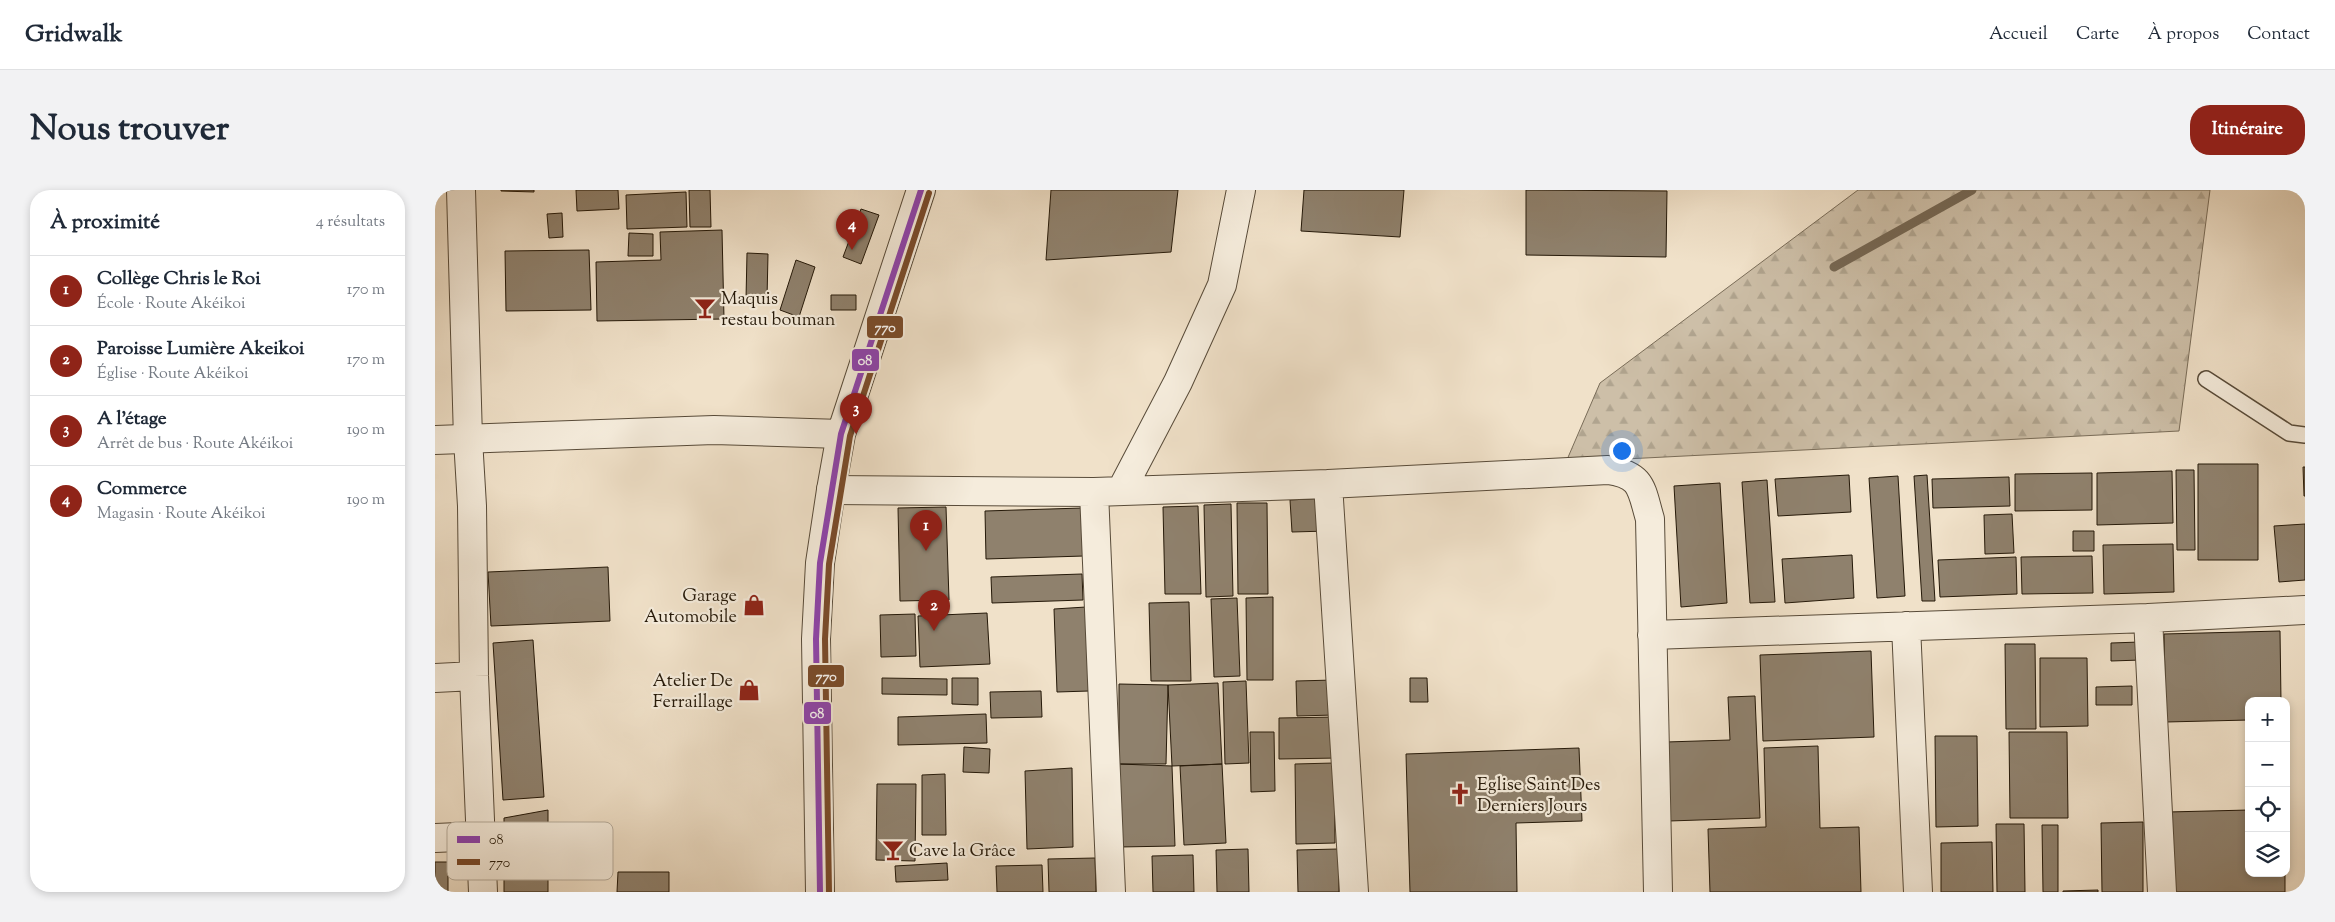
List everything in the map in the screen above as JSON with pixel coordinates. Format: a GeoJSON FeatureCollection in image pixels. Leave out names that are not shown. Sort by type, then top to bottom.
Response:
{"type":"FeatureCollection","features":[{"type":"Feature","properties":{"kind":"street"},"geometry":{"type":"LineString","coordinates":[[461,190],[468,439],[472,506],[474,676],[480,822]]}},
{"type":"Feature","properties":{"kind":"street"},"geometry":{"type":"LineString","coordinates":[[820,892],[816,639],[820,563],[841,434],[921,190]]}},
{"type":"Feature","properties":{"kind":"street"},"geometry":{"type":"LineString","coordinates":[[1122,489],[1178,382],[1222,285],[1241,190]]}},
{"type":"Feature","properties":{"kind":"street"},"geometry":{"type":"LineString","coordinates":[[435,440],[714,430],[841,434]]}},
{"type":"Feature","properties":{"kind":"street"},"geometry":{"type":"LineString","coordinates":[[831,490],[1094,492],[1122,489],[1328,484],[1608,470],[1626,472],[1641,486],[1650,519],[1657,892]]}},
{"type":"Feature","properties":{"kind":"street"},"geometry":{"type":"LineString","coordinates":[[1328,484],[1354,892]]}},
{"type":"Feature","properties":{"kind":"street"},"geometry":{"type":"LineString","coordinates":[[1094,492],[1111,892]]}},
{"type":"Feature","properties":{"kind":"street"},"geometry":{"type":"LineString","coordinates":[[1652,636],[2147,618],[2305,610]]}},
{"type":"Feature","properties":{"kind":"street"},"geometry":{"type":"LineString","coordinates":[[2147,618],[2162,892]]}},
{"type":"Feature","properties":{"kind":"street"},"geometry":{"type":"LineString","coordinates":[[1906,626],[1918,892]]}},
{"type":"Feature","properties":{"kind":"street"},"geometry":{"type":"LineString","coordinates":[[435,678],[474,676]]}},
{"type":"Feature","properties":{"kind":"lane"},"geometry":{"type":"LineString","coordinates":[[2206,379],[2289,434],[2305,435]]}},
{"type":"Feature","properties":{"kind":"green space"},"geometry":{"type":"Polygon","coordinates":[[[1858,190],[2210,190],[2179,431],[1566,462],[1600,383],[1858,190]]]}},
{"type":"Feature","properties":{"kind":"building"},"geometry":{"type":"Polygon","coordinates":[[[534,190],[534,192],[501,191],[534,190]]]}},
{"type":"Feature","properties":{"kind":"building"},"geometry":{"type":"Polygon","coordinates":[[[576,190],[618,190],[619,209],[577,211],[576,190]]]}},
{"type":"Feature","properties":{"kind":"building"},"geometry":{"type":"Polygon","coordinates":[[[689,190],[710,190],[711,227],[690,227],[689,190]]]}},
{"type":"Feature","properties":{"kind":"building"},"geometry":{"type":"Polygon","coordinates":[[[1051,190],[1178,190],[1171,252],[1046,260],[1051,190]]]}},
{"type":"Feature","properties":{"kind":"building"},"geometry":{"type":"Polygon","coordinates":[[[1304,190],[1404,190],[1400,237],[1301,231],[1304,190]]]}},
{"type":"Feature","properties":{"kind":"building"},"geometry":{"type":"Polygon","coordinates":[[[1526,190],[1667,191],[1666,257],[1526,255],[1526,190]]]}},
{"type":"Feature","properties":{"kind":"building"},"geometry":{"type":"Polygon","coordinates":[[[686,192],[687,227],[627,229],[626,195],[686,192]]]}},
{"type":"Feature","properties":{"kind":"building"},"geometry":{"type":"Polygon","coordinates":[[[861,209],[879,215],[861,264],[843,257],[861,209]]]}},
{"type":"Feature","properties":{"kind":"building"},"geometry":{"type":"Polygon","coordinates":[[[562,213],[563,237],[549,238],[547,214],[562,213]]]}},
{"type":"Feature","properties":{"kind":"building"},"geometry":{"type":"Polygon","coordinates":[[[722,230],[724,319],[597,321],[596,262],[661,260],[660,232],[722,230]]]}},
{"type":"Feature","properties":{"kind":"building"},"geometry":{"type":"Polygon","coordinates":[[[629,233],[653,234],[653,256],[628,256],[629,233]]]}},
{"type":"Feature","properties":{"kind":"building"},"geometry":{"type":"Polygon","coordinates":[[[589,250],[591,310],[506,311],[505,251],[589,250]]]}},
{"type":"Feature","properties":{"kind":"building"},"geometry":{"type":"Polygon","coordinates":[[[747,253],[768,254],[767,299],[746,299],[747,253]]]}},
{"type":"Feature","properties":{"kind":"building"},"geometry":{"type":"Polygon","coordinates":[[[796,260],[815,267],[799,317],[780,310],[796,260]]]}},
{"type":"Feature","properties":{"kind":"building"},"geometry":{"type":"Polygon","coordinates":[[[831,295],[856,295],[856,310],[831,310],[831,295]]]}},
{"type":"Feature","properties":{"kind":"building"},"geometry":{"type":"Polygon","coordinates":[[[2198,464],[2258,464],[2258,560],[2198,560],[2198,464]]]}},
{"type":"Feature","properties":{"kind":"building"},"geometry":{"type":"Polygon","coordinates":[[[2303,467],[2305,467],[2305,496],[2304,496],[2303,467]]]}},
{"type":"Feature","properties":{"kind":"building"},"geometry":{"type":"Polygon","coordinates":[[[2176,470],[2194,470],[2195,550],[2177,550],[2176,470]]]}},
{"type":"Feature","properties":{"kind":"building"},"geometry":{"type":"Polygon","coordinates":[[[2172,471],[2173,523],[2097,525],[2097,473],[2172,471]]]}},
{"type":"Feature","properties":{"kind":"building"},"geometry":{"type":"Polygon","coordinates":[[[2092,473],[2092,510],[2015,511],[2015,474],[2092,473]]]}},
{"type":"Feature","properties":{"kind":"building"},"geometry":{"type":"Polygon","coordinates":[[[1849,475],[1851,512],[1778,516],[1775,479],[1849,475]]]}},
{"type":"Feature","properties":{"kind":"building"},"geometry":{"type":"Polygon","coordinates":[[[1927,475],[1935,601],[1922,601],[1914,476],[1927,475]]]}},
{"type":"Feature","properties":{"kind":"building"},"geometry":{"type":"Polygon","coordinates":[[[1898,476],[1905,596],[1877,598],[1869,478],[1898,476]]]}},
{"type":"Feature","properties":{"kind":"building"},"geometry":{"type":"Polygon","coordinates":[[[2009,477],[2010,506],[1933,508],[1932,479],[2009,477]]]}},
{"type":"Feature","properties":{"kind":"building"},"geometry":{"type":"Polygon","coordinates":[[[1767,480],[1775,602],[1750,603],[1742,482],[1767,480]]]}},
{"type":"Feature","properties":{"kind":"building"},"geometry":{"type":"Polygon","coordinates":[[[1720,483],[1727,603],[1681,607],[1674,486],[1720,483]]]}},
{"type":"Feature","properties":{"kind":"building"},"geometry":{"type":"Polygon","coordinates":[[[1326,498],[1328,531],[1292,532],[1290,500],[1326,498]]]}},
{"type":"Feature","properties":{"kind":"building"},"geometry":{"type":"Polygon","coordinates":[[[1237,503],[1267,503],[1268,594],[1238,594],[1237,503]]]}},
{"type":"Feature","properties":{"kind":"building"},"geometry":{"type":"Polygon","coordinates":[[[1231,504],[1233,596],[1206,597],[1204,505],[1231,504]]]}},
{"type":"Feature","properties":{"kind":"building"},"geometry":{"type":"Polygon","coordinates":[[[1198,506],[1201,594],[1165,594],[1163,507],[1198,506]]]}},
{"type":"Feature","properties":{"kind":"building"},"geometry":{"type":"Polygon","coordinates":[[[946,507],[949,600],[900,601],[898,508],[946,507]]]}},
{"type":"Feature","properties":{"kind":"building"},"geometry":{"type":"Polygon","coordinates":[[[1082,508],[1084,556],[986,559],[985,511],[1082,508]]]}},
{"type":"Feature","properties":{"kind":"building"},"geometry":{"type":"Polygon","coordinates":[[[2012,514],[2014,553],[1985,554],[1984,515],[2012,514]]]}},
{"type":"Feature","properties":{"kind":"building"},"geometry":{"type":"Polygon","coordinates":[[[2305,524],[2305,580],[2279,582],[2274,526],[2305,524]]]}},
{"type":"Feature","properties":{"kind":"building"},"geometry":{"type":"Polygon","coordinates":[[[2073,531],[2094,531],[2094,551],[2073,551],[2073,531]]]}},
{"type":"Feature","properties":{"kind":"building"},"geometry":{"type":"Polygon","coordinates":[[[2173,544],[2174,592],[2104,594],[2103,545],[2173,544]]]}},
{"type":"Feature","properties":{"kind":"building"},"geometry":{"type":"Polygon","coordinates":[[[1852,555],[1854,598],[1785,603],[1782,559],[1852,555]]]}},
{"type":"Feature","properties":{"kind":"building"},"geometry":{"type":"Polygon","coordinates":[[[2092,556],[2093,593],[2022,594],[2021,557],[2092,556]]]}},
{"type":"Feature","properties":{"kind":"building"},"geometry":{"type":"Polygon","coordinates":[[[2016,557],[2017,594],[1940,597],[1938,560],[2016,557]]]}},
{"type":"Feature","properties":{"kind":"building"},"geometry":{"type":"Polygon","coordinates":[[[608,567],[610,621],[491,626],[488,572],[608,567]]]}},
{"type":"Feature","properties":{"kind":"building"},"geometry":{"type":"Polygon","coordinates":[[[1082,574],[1083,600],[992,603],[991,577],[1082,574]]]}},
{"type":"Feature","properties":{"kind":"building"},"geometry":{"type":"Polygon","coordinates":[[[1273,597],[1273,680],[1247,680],[1246,598],[1273,597]]]}},
{"type":"Feature","properties":{"kind":"building"},"geometry":{"type":"Polygon","coordinates":[[[1237,598],[1240,676],[1214,677],[1211,599],[1237,598]]]}},
{"type":"Feature","properties":{"kind":"building"},"geometry":{"type":"Polygon","coordinates":[[[1189,602],[1191,681],[1151,681],[1149,603],[1189,602]]]}},
{"type":"Feature","properties":{"kind":"building"},"geometry":{"type":"Polygon","coordinates":[[[1086,607],[1089,691],[1057,692],[1054,609],[1086,607]]]}},
{"type":"Feature","properties":{"kind":"building"},"geometry":{"type":"Polygon","coordinates":[[[987,613],[990,664],[920,667],[918,616],[987,613]]]}},
{"type":"Feature","properties":{"kind":"building"},"geometry":{"type":"Polygon","coordinates":[[[915,614],[916,656],[881,657],[880,615],[915,614]]]}},
{"type":"Feature","properties":{"kind":"building"},"geometry":{"type":"Polygon","coordinates":[[[2280,631],[2281,697],[2245,697],[2245,720],[2166,722],[2164,634],[2280,631]]]}},
{"type":"Feature","properties":{"kind":"building"},"geometry":{"type":"Polygon","coordinates":[[[533,640],[544,797],[503,800],[493,643],[533,640]]]}},
{"type":"Feature","properties":{"kind":"building"},"geometry":{"type":"Polygon","coordinates":[[[2140,642],[2141,660],[2111,661],[2111,643],[2140,642]]]}},
{"type":"Feature","properties":{"kind":"building"},"geometry":{"type":"Polygon","coordinates":[[[2005,644],[2035,644],[2036,729],[2006,729],[2005,644]]]}},
{"type":"Feature","properties":{"kind":"building"},"geometry":{"type":"Polygon","coordinates":[[[1871,651],[1874,737],[1763,741],[1760,655],[1871,651]]]}},
{"type":"Feature","properties":{"kind":"building"},"geometry":{"type":"Polygon","coordinates":[[[2040,658],[2087,658],[2088,726],[2040,727],[2040,658]]]}},
{"type":"Feature","properties":{"kind":"building"},"geometry":{"type":"Polygon","coordinates":[[[882,678],[947,679],[947,695],[882,694],[882,678]]]}},
{"type":"Feature","properties":{"kind":"building"},"geometry":{"type":"Polygon","coordinates":[[[952,678],[978,678],[978,705],[952,704],[952,678]]]}},
{"type":"Feature","properties":{"kind":"building"},"geometry":{"type":"Polygon","coordinates":[[[1410,678],[1427,678],[1428,702],[1410,702],[1410,678]]]}},
{"type":"Feature","properties":{"kind":"building"},"geometry":{"type":"Polygon","coordinates":[[[1334,680],[1334,715],[1297,716],[1296,681],[1334,680]]]}},
{"type":"Feature","properties":{"kind":"building"},"geometry":{"type":"Polygon","coordinates":[[[1246,681],[1249,763],[1225,764],[1223,682],[1246,681]]]}},
{"type":"Feature","properties":{"kind":"building"},"geometry":{"type":"Polygon","coordinates":[[[1218,683],[1222,764],[1172,766],[1168,685],[1218,683]]]}},
{"type":"Feature","properties":{"kind":"building"},"geometry":{"type":"Polygon","coordinates":[[[1119,684],[1168,685],[1166,764],[1119,764],[1119,684]]]}},
{"type":"Feature","properties":{"kind":"building"},"geometry":{"type":"Polygon","coordinates":[[[2132,686],[2132,705],[2096,705],[2096,687],[2132,686]]]}},
{"type":"Feature","properties":{"kind":"building"},"geometry":{"type":"Polygon","coordinates":[[[1041,691],[1042,717],[991,718],[990,692],[1041,691]]]}},
{"type":"Feature","properties":{"kind":"building"},"geometry":{"type":"Polygon","coordinates":[[[1755,696],[1760,818],[1669,821],[1666,742],[1730,740],[1728,697],[1755,696]]]}},
{"type":"Feature","properties":{"kind":"building"},"geometry":{"type":"Polygon","coordinates":[[[986,714],[987,743],[898,745],[898,717],[986,714]]]}},
{"type":"Feature","properties":{"kind":"building"},"geometry":{"type":"Polygon","coordinates":[[[1337,717],[1338,758],[1279,759],[1279,718],[1337,717]]]}},
{"type":"Feature","properties":{"kind":"building"},"geometry":{"type":"Polygon","coordinates":[[[1250,732],[1274,732],[1275,791],[1251,792],[1250,732]]]}},
{"type":"Feature","properties":{"kind":"building"},"geometry":{"type":"Polygon","coordinates":[[[2009,732],[2067,732],[2068,818],[2010,818],[2009,732]]]}},
{"type":"Feature","properties":{"kind":"building"},"geometry":{"type":"Polygon","coordinates":[[[1935,736],[1977,736],[1978,826],[1936,827],[1935,736]]]}},
{"type":"Feature","properties":{"kind":"building"},"geometry":{"type":"Polygon","coordinates":[[[1818,746],[1820,828],[1859,827],[1861,892],[1710,892],[1708,829],[1766,827],[1764,748],[1818,746]]]}},
{"type":"Feature","properties":{"kind":"building"},"geometry":{"type":"Polygon","coordinates":[[[964,747],[990,749],[989,773],[963,772],[964,747]]]}},
{"type":"Feature","properties":{"kind":"building"},"geometry":{"type":"Polygon","coordinates":[[[1579,748],[1582,821],[1516,823],[1517,892],[1410,892],[1406,754],[1579,748]]]}},
{"type":"Feature","properties":{"kind":"building"},"geometry":{"type":"Polygon","coordinates":[[[1334,763],[1335,843],[1296,844],[1295,764],[1334,763]]]}},
{"type":"Feature","properties":{"kind":"building"},"geometry":{"type":"Polygon","coordinates":[[[1119,764],[1172,766],[1175,846],[1119,847],[1119,764]]]}},
{"type":"Feature","properties":{"kind":"building"},"geometry":{"type":"Polygon","coordinates":[[[1222,764],[1226,843],[1184,845],[1180,766],[1222,764]]]}},
{"type":"Feature","properties":{"kind":"building"},"geometry":{"type":"Polygon","coordinates":[[[1072,768],[1073,847],[1027,849],[1025,771],[1072,768]]]}},
{"type":"Feature","properties":{"kind":"building"},"geometry":{"type":"Polygon","coordinates":[[[945,774],[946,835],[922,835],[922,775],[945,774]]]}},
{"type":"Feature","properties":{"kind":"building"},"geometry":{"type":"Polygon","coordinates":[[[877,784],[916,784],[915,861],[876,860],[877,784]]]}},
{"type":"Feature","properties":{"kind":"building"},"geometry":{"type":"Polygon","coordinates":[[[548,810],[548,822],[504,822],[504,818],[548,810]]]}},
{"type":"Feature","properties":{"kind":"building"},"geometry":{"type":"Polygon","coordinates":[[[2245,810],[2245,877],[2285,877],[2285,892],[2170,892],[2168,812],[2245,810]]]}},
{"type":"Feature","properties":{"kind":"building"},"geometry":{"type":"Polygon","coordinates":[[[2143,822],[2143,892],[2102,892],[2101,823],[2143,822]]]}},
{"type":"Feature","properties":{"kind":"building"},"geometry":{"type":"Polygon","coordinates":[[[1996,824],[2024,824],[2025,892],[1997,892],[1996,824]]]}},
{"type":"Feature","properties":{"kind":"building"},"geometry":{"type":"Polygon","coordinates":[[[2042,825],[2058,825],[2058,892],[2043,892],[2042,825]]]}},
{"type":"Feature","properties":{"kind":"building"},"geometry":{"type":"Polygon","coordinates":[[[1992,842],[1993,892],[1941,892],[1941,843],[1992,842]]]}},
{"type":"Feature","properties":{"kind":"building"},"geometry":{"type":"Polygon","coordinates":[[[1248,849],[1249,892],[1217,892],[1216,850],[1248,849]]]}},
{"type":"Feature","properties":{"kind":"building"},"geometry":{"type":"Polygon","coordinates":[[[1338,849],[1339,892],[1298,892],[1297,850],[1338,849]]]}},
{"type":"Feature","properties":{"kind":"building"},"geometry":{"type":"Polygon","coordinates":[[[1193,855],[1194,892],[1153,892],[1152,856],[1193,855]]]}},
{"type":"Feature","properties":{"kind":"building"},"geometry":{"type":"Polygon","coordinates":[[[1095,858],[1096,892],[1049,892],[1048,859],[1095,858]]]}},
{"type":"Feature","properties":{"kind":"building"},"geometry":{"type":"Polygon","coordinates":[[[435,862],[447,862],[448,892],[435,892],[435,862]]]}},
{"type":"Feature","properties":{"kind":"building"},"geometry":{"type":"Polygon","coordinates":[[[947,863],[948,880],[896,882],[895,866],[947,863]]]}},
{"type":"Feature","properties":{"kind":"building"},"geometry":{"type":"Polygon","coordinates":[[[1042,865],[1043,892],[997,892],[996,866],[1042,865]]]}},
{"type":"Feature","properties":{"kind":"building"},"geometry":{"type":"Polygon","coordinates":[[[618,872],[669,872],[669,892],[617,892],[618,872]]]}},
{"type":"Feature","properties":{"kind":"building"},"geometry":{"type":"Polygon","coordinates":[[[504,880],[548,880],[548,892],[504,892],[504,880]]]}},
{"type":"Feature","properties":{"kind":"building"},"geometry":{"type":"Polygon","coordinates":[[[2098,890],[2098,892],[2063,892],[2063,891],[2098,890]]]}},
{"type":"Feature","properties":{"kind":"waterway"},"geometry":{"type":"LineString","coordinates":[[1834,267],[1972,190]]}},
{"type":"Feature","properties":{"kind":"transit line","name":"08"},"geometry":{"type":"LineString","coordinates":[[820,892],[816,639],[820,563],[841,434],[921,190]]}},
{"type":"Feature","properties":{"kind":"transit line","name":"770"},"geometry":{"type":"LineString","coordinates":[[829,892],[825,639],[829,564],[850,436],[929,193]]}},
{"type":"Feature","properties":{"kind":"place","name":"Commerce"},"geometry":{"type":"Point","coordinates":[852,250]}},
{"type":"Feature","properties":{"kind":"place","name":"Maquis restau bouman"},"geometry":{"type":"Point","coordinates":[705,308]}},
{"type":"Feature","properties":{"kind":"place","name":"A l'étage"},"geometry":{"type":"Point","coordinates":[856,434]}},
{"type":"Feature","properties":{"kind":"place","name":"Collège Chris le Roi"},"geometry":{"type":"Point","coordinates":[926,551]}},
{"type":"Feature","properties":{"kind":"place","name":"Garage Automobile"},"geometry":{"type":"Point","coordinates":[754,605]}},
{"type":"Feature","properties":{"kind":"place","name":"Paroisse Lumière Akeikoi"},"geometry":{"type":"Point","coordinates":[934,631]}},
{"type":"Feature","properties":{"kind":"place","name":"Atelier De Ferraillage"},"geometry":{"type":"Point","coordinates":[749,690]}},
{"type":"Feature","properties":{"kind":"place","name":"Eglise Saint Des Derniers Jours"},"geometry":{"type":"Point","coordinates":[1460,794]}},
{"type":"Feature","properties":{"kind":"place","name":"Cave la Grâce"},"geometry":{"type":"Point","coordinates":[893,850]}}]}
